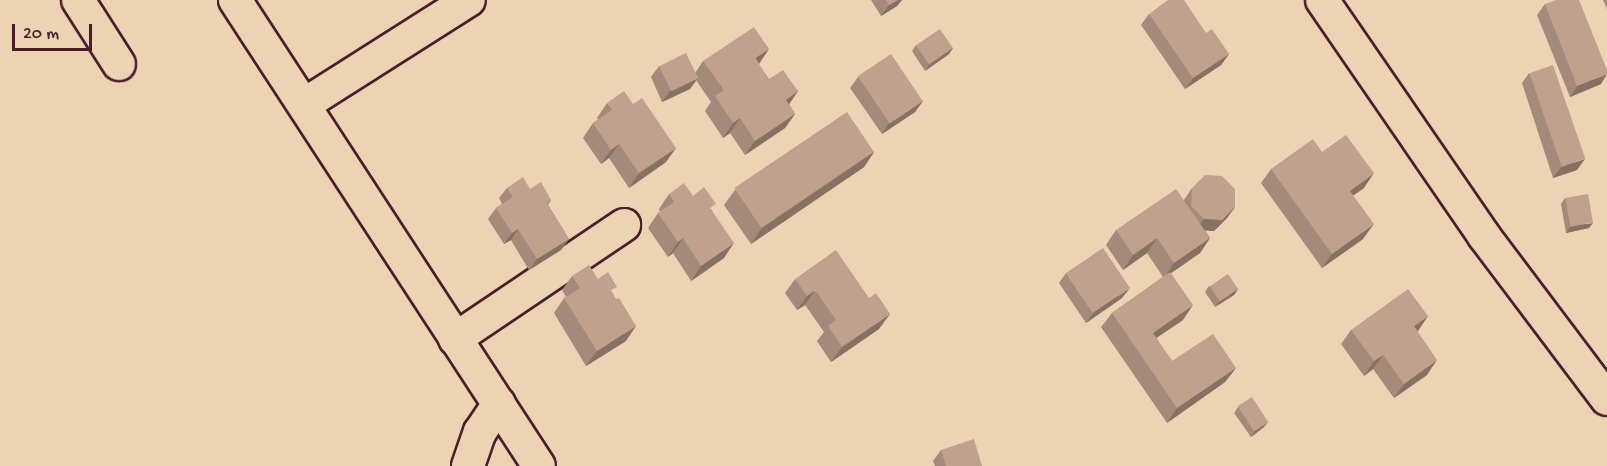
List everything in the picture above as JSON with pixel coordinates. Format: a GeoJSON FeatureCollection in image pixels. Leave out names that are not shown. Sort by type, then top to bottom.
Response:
{"type":"FeatureCollection","features":[{"type":"Feature","properties":{"kind":"street"},"geometry":{"type":"LineString","coordinates":[[78,0],[119,64]]}},
{"type":"Feature","properties":{"kind":"street"},"geometry":{"type":"LineString","coordinates":[[235,0],[305,104],[539,466]]}},
{"type":"Feature","properties":{"kind":"street"},"geometry":{"type":"LineString","coordinates":[[305,104],[469,0]]}},
{"type":"Feature","properties":{"kind":"street"},"geometry":{"type":"LineString","coordinates":[[1322,0],[1484,236],[1607,399]]}},
{"type":"Feature","properties":{"kind":"street"},"geometry":{"type":"LineString","coordinates":[[456,339],[624,225]]}},
{"type":"Feature","properties":{"kind":"street"},"geometry":{"type":"LineString","coordinates":[[468,466],[480,432],[498,405]]}},
{"type":"Feature","properties":{"kind":"building"},"geometry":{"type":"Polygon","coordinates":[[[886,0],[898,0],[889,5],[886,0]]]}},
{"type":"Feature","properties":{"kind":"building"},"geometry":{"type":"Polygon","coordinates":[[[1168,0],[1184,0],[1206,33],[1212,29],[1229,54],[1193,78],[1149,14],[1168,0]]]}},
{"type":"Feature","properties":{"kind":"building"},"geometry":{"type":"Polygon","coordinates":[[[1556,0],[1579,0],[1607,74],[1577,86],[1545,4],[1556,0]]]}},
{"type":"Feature","properties":{"kind":"building"},"geometry":{"type":"Polygon","coordinates":[[[754,27],[769,49],[755,58],[769,79],[783,70],[798,91],[786,100],[795,114],[755,141],[740,118],[733,123],[715,96],[724,90],[703,61],[754,27]]]}},
{"type":"Feature","properties":{"kind":"building"},"geometry":{"type":"Polygon","coordinates":[[[940,29],[953,48],[929,64],[916,45],[940,29]]]}},
{"type":"Feature","properties":{"kind":"building"},"geometry":{"type":"Polygon","coordinates":[[[686,53],[698,78],[671,91],[659,66],[686,53]]]}},
{"type":"Feature","properties":{"kind":"building"},"geometry":{"type":"Polygon","coordinates":[[[891,54],[923,101],[890,124],[858,76],[891,54]]]}},
{"type":"Feature","properties":{"kind":"building"},"geometry":{"type":"Polygon","coordinates":[[[1553,65],[1585,159],[1562,167],[1529,73],[1553,65]]]}},
{"type":"Feature","properties":{"kind":"building"},"geometry":{"type":"Polygon","coordinates":[[[624,91],[633,104],[642,98],[676,148],[639,173],[619,144],[611,150],[593,123],[612,110],[607,103],[624,91]]]}},
{"type":"Feature","properties":{"kind":"building"},"geometry":{"type":"Polygon","coordinates":[[[847,112],[874,152],[761,228],[734,188],[847,112]]]}},
{"type":"Feature","properties":{"kind":"building"},"geometry":{"type":"Polygon","coordinates":[[[1346,135],[1374,173],[1350,191],[1374,224],[1332,254],[1271,169],[1313,139],[1322,152],[1346,135]]]}},
{"type":"Feature","properties":{"kind":"building"},"geometry":{"type":"Polygon","coordinates":[[[1205,175],[1222,176],[1235,189],[1235,207],[1222,220],[1204,219],[1191,206],[1192,188],[1205,175]]]}},
{"type":"Feature","properties":{"kind":"building"},"geometry":{"type":"Polygon","coordinates":[[[523,177],[530,189],[541,182],[551,200],[547,203],[569,239],[537,259],[518,229],[512,233],[496,208],[513,197],[507,188],[523,177]]]}},
{"type":"Feature","properties":{"kind":"building"},"geometry":{"type":"Polygon","coordinates":[[[684,183],[693,196],[704,187],[716,204],[710,208],[734,243],[701,266],[683,238],[678,242],[658,213],[674,202],[669,194],[684,183]]]}},
{"type":"Feature","properties":{"kind":"building"},"geometry":{"type":"Polygon","coordinates":[[[1176,189],[1210,238],[1174,263],[1157,238],[1133,255],[1116,230],[1176,189]]]}},
{"type":"Feature","properties":{"kind":"building"},"geometry":{"type":"Polygon","coordinates":[[[1588,194],[1593,223],[1570,227],[1565,198],[1588,194]]]}},
{"type":"Feature","properties":{"kind":"building"},"geometry":{"type":"Polygon","coordinates":[[[1103,248],[1130,288],[1093,313],[1066,273],[1103,248]]]}},
{"type":"Feature","properties":{"kind":"building"},"geometry":{"type":"Polygon","coordinates":[[[836,250],[869,298],[876,293],[890,314],[842,347],[828,326],[836,320],[815,290],[807,296],[795,279],[836,250]]]}},
{"type":"Feature","properties":{"kind":"building"},"geometry":{"type":"Polygon","coordinates":[[[589,265],[598,279],[608,272],[617,287],[611,290],[616,299],[619,298],[636,326],[597,351],[564,298],[580,288],[572,276],[589,265]]]}},
{"type":"Feature","properties":{"kind":"building"},"geometry":{"type":"Polygon","coordinates":[[[1170,272],[1193,305],[1153,333],[1172,361],[1213,334],[1236,368],[1177,408],[1112,313],[1170,272]]]}},
{"type":"Feature","properties":{"kind":"building"},"geometry":{"type":"Polygon","coordinates":[[[1228,274],[1238,289],[1220,301],[1210,286],[1228,274]]]}},
{"type":"Feature","properties":{"kind":"building"},"geometry":{"type":"Polygon","coordinates":[[[1408,289],[1428,316],[1414,326],[1437,360],[1404,384],[1383,355],[1374,361],[1351,330],[1408,289]]]}},
{"type":"Feature","properties":{"kind":"building"},"geometry":{"type":"Polygon","coordinates":[[[1252,397],[1268,422],[1254,431],[1238,406],[1252,397]]]}},
{"type":"Feature","properties":{"kind":"building"},"geometry":{"type":"Polygon","coordinates":[[[974,439],[982,466],[946,466],[941,450],[974,439]]]}}]}
